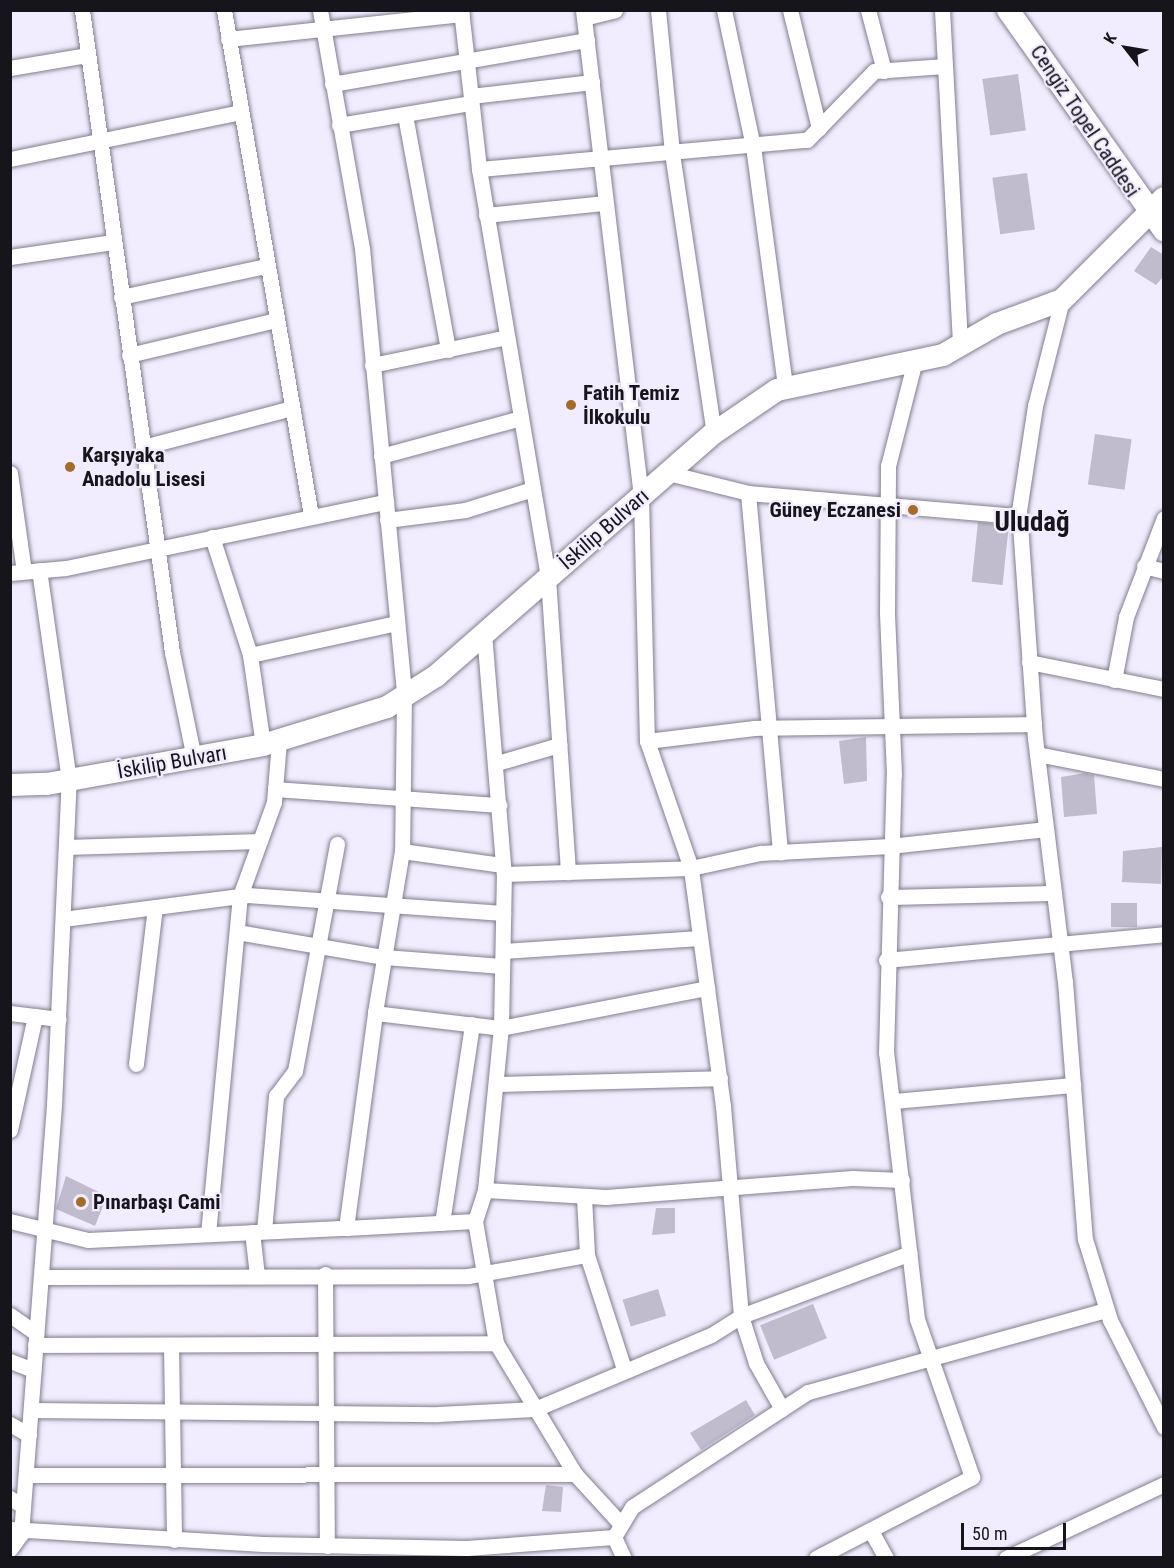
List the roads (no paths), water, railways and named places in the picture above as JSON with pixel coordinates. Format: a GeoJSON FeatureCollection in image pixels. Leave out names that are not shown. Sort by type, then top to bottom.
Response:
{"type":"FeatureCollection","features":[{"type":"Feature","properties":{"kind":"main road","name":"Cengiz Topel Caddesi"},"geometry":{"type":"LineString","coordinates":[[1008,10],[1158,214]]}},
{"type":"Feature","properties":{"kind":"main road","name":"İskilip Bulvarı"},"geometry":{"type":"LineString","coordinates":[[10,785],[69,780],[271,743],[387,707],[484,633],[714,433],[785,387],[915,360],[960,346],[997,324],[1062,300],[1158,214]]}},
{"type":"Feature","properties":{"kind":"street"},"geometry":{"type":"LineString","coordinates":[[82,10],[112,242],[158,548],[194,758]]}},
{"type":"Feature","properties":{"kind":"street"},"geometry":{"type":"LineString","coordinates":[[224,10],[266,266],[311,516]]}},
{"type":"Feature","properties":{"kind":"street"},"geometry":{"type":"LineString","coordinates":[[320,10],[362,248],[404,696],[402,851],[375,1013],[346,1228]]}},
{"type":"Feature","properties":{"kind":"street"},"geometry":{"type":"LineString","coordinates":[[615,10],[584,14],[641,496],[647,741],[692,868],[720,1078],[741,1316],[756,1363],[783,1409]]}},
{"type":"Feature","properties":{"kind":"street"},"geometry":{"type":"LineString","coordinates":[[658,10],[672,153],[714,433]]}},
{"type":"Feature","properties":{"kind":"street"},"geometry":{"type":"LineString","coordinates":[[724,10],[753,146],[785,387]]}},
{"type":"Feature","properties":{"kind":"street"},"geometry":{"type":"LineString","coordinates":[[790,10],[819,128]]}},
{"type":"Feature","properties":{"kind":"street"},"geometry":{"type":"LineString","coordinates":[[868,10],[884,71]]}},
{"type":"Feature","properties":{"kind":"street"},"geometry":{"type":"LineString","coordinates":[[942,10],[960,346]]}},
{"type":"Feature","properties":{"kind":"street"},"geometry":{"type":"LineString","coordinates":[[228,39],[461,12],[478,169],[548,578],[568,872]]}},
{"type":"Feature","properties":{"kind":"street"},"geometry":{"type":"LineString","coordinates":[[332,84],[467,63],[587,40]]}},
{"type":"Feature","properties":{"kind":"street"},"geometry":{"type":"LineString","coordinates":[[10,68],[88,55]]}},
{"type":"Feature","properties":{"kind":"street"},"geometry":{"type":"LineString","coordinates":[[478,169],[807,140],[874,71],[945,66]]}},
{"type":"Feature","properties":{"kind":"street"},"geometry":{"type":"LineString","coordinates":[[339,125],[405,115],[471,99],[592,82]]}},
{"type":"Feature","properties":{"kind":"street"},"geometry":{"type":"LineString","coordinates":[[10,159],[99,143],[240,112]]}},
{"type":"Feature","properties":{"kind":"street"},"geometry":{"type":"LineString","coordinates":[[405,115],[448,350]]}},
{"type":"Feature","properties":{"kind":"street"},"geometry":{"type":"LineString","coordinates":[[486,215],[606,203]]}},
{"type":"Feature","properties":{"kind":"street"},"geometry":{"type":"LineString","coordinates":[[10,257],[112,242]]}},
{"type":"Feature","properties":{"kind":"street"},"geometry":{"type":"LineString","coordinates":[[121,297],[266,266]]}},
{"type":"Feature","properties":{"kind":"street"},"geometry":{"type":"LineString","coordinates":[[1062,300],[1035,406],[1019,516],[1034,724],[1061,947],[1085,1239],[1106,1310],[1164,1427]]}},
{"type":"Feature","properties":{"kind":"street"},"geometry":{"type":"LineString","coordinates":[[129,355],[276,320]]}},
{"type":"Feature","properties":{"kind":"street"},"geometry":{"type":"LineString","coordinates":[[372,365],[507,338]]}},
{"type":"Feature","properties":{"kind":"street"},"geometry":{"type":"LineString","coordinates":[[816,1557],[871,1531],[972,1477],[917,1319],[893,1101],[886,960],[892,725],[886,509],[888,466],[915,360]]}},
{"type":"Feature","properties":{"kind":"street"},"geometry":{"type":"LineString","coordinates":[[143,447],[292,408]]}},
{"type":"Feature","properties":{"kind":"street"},"geometry":{"type":"LineString","coordinates":[[381,456],[521,418]]}},
{"type":"Feature","properties":{"kind":"street"},"geometry":{"type":"LineString","coordinates":[[668,473],[748,493],[886,509],[1019,516]]}},
{"type":"Feature","properties":{"kind":"street"},"geometry":{"type":"LineString","coordinates":[[10,1549],[16,1532],[17,1502],[26,1475],[31,1410],[59,1019],[69,780],[24,571],[11,475]]}},
{"type":"Feature","properties":{"kind":"street"},"geometry":{"type":"LineString","coordinates":[[387,520],[465,510],[532,489]]}},
{"type":"Feature","properties":{"kind":"street"},"geometry":{"type":"LineString","coordinates":[[748,493],[771,728],[780,852]]}},
{"type":"Feature","properties":{"kind":"street"},"geometry":{"type":"LineString","coordinates":[[24,571],[158,548],[386,502]]}},
{"type":"Feature","properties":{"kind":"street"},"geometry":{"type":"LineString","coordinates":[[1114,680],[1126,617],[1164,518]]}},
{"type":"Feature","properties":{"kind":"street"},"geometry":{"type":"LineString","coordinates":[[208,1234],[240,896],[260,841],[275,789],[271,743],[250,655],[212,537]]}},
{"type":"Feature","properties":{"kind":"street"},"geometry":{"type":"LineString","coordinates":[[1144,566],[1164,571]]}},
{"type":"Feature","properties":{"kind":"street"},"geometry":{"type":"LineString","coordinates":[[250,655],[397,623]]}},
{"type":"Feature","properties":{"kind":"street"},"geometry":{"type":"LineString","coordinates":[[484,633],[497,763],[504,913],[501,1028],[496,1084],[485,1190],[475,1221],[496,1343],[575,1474],[619,1522]]}},
{"type":"Feature","properties":{"kind":"street"},"geometry":{"type":"LineString","coordinates":[[1029,662],[1164,689]]}},
{"type":"Feature","properties":{"kind":"street"},"geometry":{"type":"LineString","coordinates":[[647,741],[771,728],[1034,724]]}},
{"type":"Feature","properties":{"kind":"street"},"geometry":{"type":"LineString","coordinates":[[497,763],[559,745]]}},
{"type":"Feature","properties":{"kind":"street"},"geometry":{"type":"LineString","coordinates":[[1037,753],[1164,779]]}},
{"type":"Feature","properties":{"kind":"street"},"geometry":{"type":"LineString","coordinates":[[275,789],[403,800],[500,805]]}},
{"type":"Feature","properties":{"kind":"street"},"geometry":{"type":"LineString","coordinates":[[402,851],[502,870],[568,872],[692,868],[780,852],[890,846],[1046,829]]}},
{"type":"Feature","properties":{"kind":"street"},"geometry":{"type":"LineString","coordinates":[[66,847],[260,841]]}},
{"type":"Feature","properties":{"kind":"street"},"geometry":{"type":"LineString","coordinates":[[257,1275],[258,1231],[276,1096],[295,1071],[338,844]]}},
{"type":"Feature","properties":{"kind":"street"},"geometry":{"type":"LineString","coordinates":[[888,897],[1054,893]]}},
{"type":"Feature","properties":{"kind":"street"},"geometry":{"type":"LineString","coordinates":[[63,920],[240,896],[327,899],[504,913]]}},
{"type":"Feature","properties":{"kind":"street"},"geometry":{"type":"LineString","coordinates":[[136,1064],[155,907]]}},
{"type":"Feature","properties":{"kind":"street"},"geometry":{"type":"LineString","coordinates":[[237,932],[384,957],[503,958],[700,939]]}},
{"type":"Feature","properties":{"kind":"street"},"geometry":{"type":"LineString","coordinates":[[886,960],[1061,947],[1164,934]]}},
{"type":"Feature","properties":{"kind":"street"},"geometry":{"type":"LineString","coordinates":[[375,1013],[501,1028],[707,988]]}},
{"type":"Feature","properties":{"kind":"street"},"geometry":{"type":"LineString","coordinates":[[10,1013],[59,1019]]}},
{"type":"Feature","properties":{"kind":"street"},"geometry":{"type":"LineString","coordinates":[[10,1130],[17,1069],[35,1016]]}},
{"type":"Feature","properties":{"kind":"street"},"geometry":{"type":"LineString","coordinates":[[442,1223],[472,1024]]}},
{"type":"Feature","properties":{"kind":"street"},"geometry":{"type":"LineString","coordinates":[[496,1084],[720,1078]]}},
{"type":"Feature","properties":{"kind":"street"},"geometry":{"type":"LineString","coordinates":[[893,1101],[1074,1085]]}},
{"type":"Feature","properties":{"kind":"street"},"geometry":{"type":"LineString","coordinates":[[485,1190],[584,1197],[729,1189],[852,1178],[902,1179]]}},
{"type":"Feature","properties":{"kind":"street"},"geometry":{"type":"LineString","coordinates":[[584,1197],[587,1255],[624,1369]]}},
{"type":"Feature","properties":{"kind":"street"},"geometry":{"type":"LineString","coordinates":[[10,1221],[88,1240],[475,1221]]}},
{"type":"Feature","properties":{"kind":"street"},"geometry":{"type":"LineString","coordinates":[[31,1410],[327,1413],[535,1409],[624,1369],[711,1335],[741,1316],[910,1253]]}},
{"type":"Feature","properties":{"kind":"street"},"geometry":{"type":"LineString","coordinates":[[41,1277],[485,1274],[587,1255]]}},
{"type":"Feature","properties":{"kind":"street"},"geometry":{"type":"LineString","coordinates":[[326,1275],[329,1476],[327,1545]]}},
{"type":"Feature","properties":{"kind":"street"},"geometry":{"type":"LineString","coordinates":[[624,1557],[614,1537],[619,1522],[632,1507],[808,1392],[1106,1310]]}},
{"type":"Feature","properties":{"kind":"street"},"geometry":{"type":"LineString","coordinates":[[10,1315],[36,1339],[171,1345],[496,1343]]}},
{"type":"Feature","properties":{"kind":"street"},"geometry":{"type":"LineString","coordinates":[[171,1345],[176,1476],[174,1540]]}},
{"type":"Feature","properties":{"kind":"street"},"geometry":{"type":"LineString","coordinates":[[10,1361],[33,1370]]}},
{"type":"Feature","properties":{"kind":"street"},"geometry":{"type":"LineString","coordinates":[[10,1424],[29,1436]]}},
{"type":"Feature","properties":{"kind":"street"},"geometry":{"type":"LineString","coordinates":[[26,1475],[575,1474]]}},
{"type":"Feature","properties":{"kind":"street"},"geometry":{"type":"LineString","coordinates":[[1006,1557],[1164,1484]]}},
{"type":"Feature","properties":{"kind":"street"},"geometry":{"type":"LineString","coordinates":[[871,1531],[886,1557]]}},
{"type":"Feature","properties":{"kind":"street"},"geometry":{"type":"LineString","coordinates":[[16,1532],[174,1540],[543,1550],[614,1537]]}},
{"type":"Feature","properties":{"kind":"place","name":"Fatih Temiz İlkokulu"},"geometry":{"type":"Point","coordinates":[571,405]}},
{"type":"Feature","properties":{"kind":"place","name":"Karşıyaka Anadolu Lisesi"},"geometry":{"type":"Point","coordinates":[70,467]}},
{"type":"Feature","properties":{"kind":"place","name":"Güney Eczanesi"},"geometry":{"type":"Point","coordinates":[913,510]}},
{"type":"Feature","properties":{"kind":"place","name":"Pınarbaşı Cami"},"geometry":{"type":"Point","coordinates":[81,1202]}},
{"type":"Feature","properties":{"kind":"district","name":"Uludağ"},"geometry":{"type":"Point","coordinates":[1032,523]}}]}
